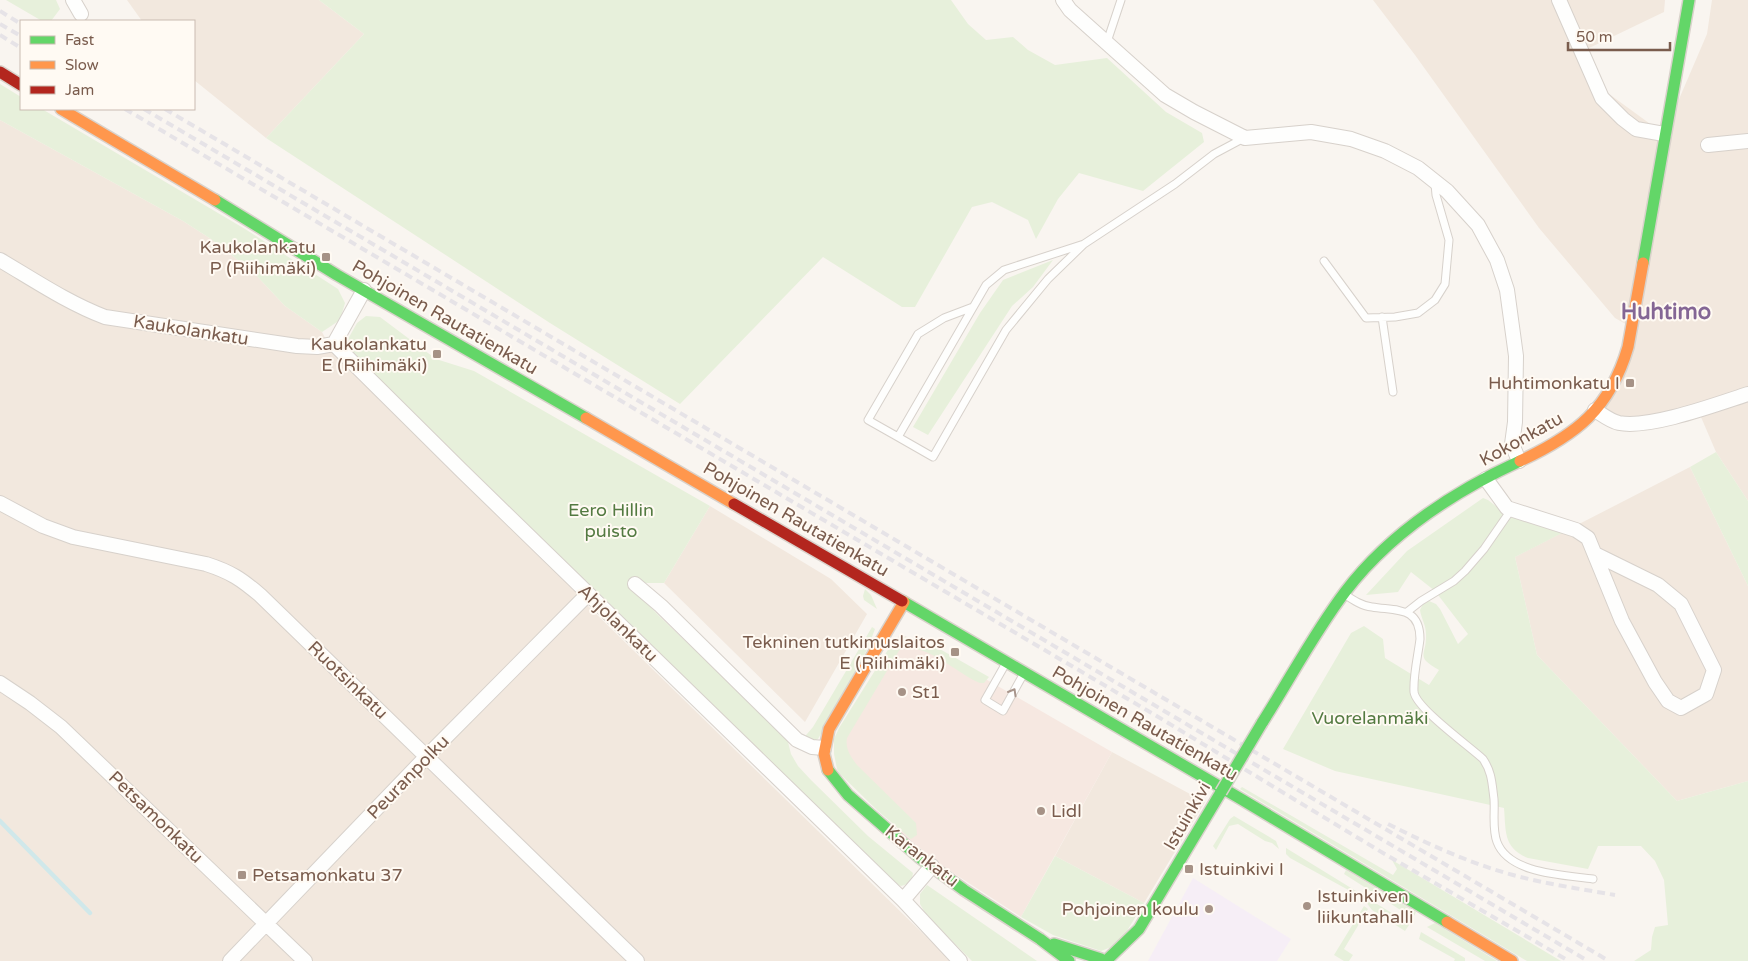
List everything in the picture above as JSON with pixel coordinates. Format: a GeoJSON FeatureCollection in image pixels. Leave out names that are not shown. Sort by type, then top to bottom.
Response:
{"type":"FeatureCollection","features":[{"type":"Feature","properties":{"kind":"street"},"geometry":{"type":"LineString","coordinates":[[74,0],[81,14]]}},
{"type":"Feature","properties":{"kind":"street"},"geometry":{"type":"LineString","coordinates":[[1063,0],[1070,10],[1165,95],[1244,138],[1311,132],[1351,139],[1385,151],[1418,168],[1447,191],[1478,225],[1497,260],[1507,290],[1516,356],[1515,422],[1512,444],[1519,461]]}},
{"type":"Feature","properties":{"kind":"street"},"geometry":{"type":"LineString","coordinates":[[1559,0],[1602,98],[1636,129],[1664,134]]}},
{"type":"Feature","properties":{"kind":"street","name":"Kokonkatu"},"geometry":{"type":"LineString","coordinates":[[1263,721],[1319,630],[1344,594],[1375,558],[1431,512],[1486,478],[1567,436],[1595,410],[1612,387],[1626,357],[1688,0]]}},
{"type":"Feature","properties":{"kind":"street"},"geometry":{"type":"LineString","coordinates":[[0,72],[20,84]]}},
{"type":"Feature","properties":{"kind":"street","name":"Pohjoinen Rautatienkatu"},"geometry":{"type":"LineString","coordinates":[[63,110],[364,290],[904,602],[1512,961]]}},
{"type":"Feature","properties":{"kind":"street"},"geometry":{"type":"LineString","coordinates":[[1708,145],[1748,141]]}},
{"type":"Feature","properties":{"kind":"street","name":"Kaukolankatu"},"geometry":{"type":"LineString","coordinates":[[0,260],[58,294],[105,317],[297,346],[317,347],[334,344]]}},
{"type":"Feature","properties":{"kind":"street"},"geometry":{"type":"LineString","coordinates":[[334,344],[364,290]]}},
{"type":"Feature","properties":{"kind":"street","name":"Ahjolankatu"},"geometry":{"type":"LineString","coordinates":[[334,344],[903,900],[960,961]]}},
{"type":"Feature","properties":{"kind":"street"},"geometry":{"type":"LineString","coordinates":[[1595,410],[1613,421],[1634,424],[1698,410],[1748,394]]}},
{"type":"Feature","properties":{"kind":"street"},"geometry":{"type":"LineString","coordinates":[[1486,478],[1504,506],[1511,510],[1576,530],[1588,538],[1622,621],[1655,682],[1668,701],[1681,708],[1706,694],[1714,670],[1681,604],[1658,585],[1595,554]]}},
{"type":"Feature","properties":{"kind":"street","name":"Ruotsinkatu"},"geometry":{"type":"LineString","coordinates":[[0,503],[44,526],[73,537],[206,564],[225,570],[239,578],[260,595],[637,961]]}},
{"type":"Feature","properties":{"kind":"street"},"geometry":{"type":"LineString","coordinates":[[635,584],[661,606],[797,740],[812,747],[824,748],[830,729],[904,602]]}},
{"type":"Feature","properties":{"kind":"street","name":"Peuranpolku"},"geometry":{"type":"LineString","coordinates":[[230,961],[427,756],[588,594]]}},
{"type":"Feature","properties":{"kind":"street","name":"Petsamonkatu"},"geometry":{"type":"LineString","coordinates":[[0,683],[61,727],[305,961]]}},
{"type":"Feature","properties":{"kind":"street","name":"Istuinkivi"},"geometry":{"type":"LineString","coordinates":[[1134,949],[1139,929],[1263,721]]}},
{"type":"Feature","properties":{"kind":"street","name":"Karankatu"},"geometry":{"type":"LineString","coordinates":[[824,748],[827,769],[839,785],[892,835],[949,879],[1046,942],[1069,961]]}},
{"type":"Feature","properties":{"kind":"street"},"geometry":{"type":"LineString","coordinates":[[903,900],[932,866]]}},
{"type":"Feature","properties":{"kind":"street","name":"Istuinkivi"},"geometry":{"type":"LineString","coordinates":[[1107,960],[1118,952],[1139,929]]}},
{"type":"Feature","properties":{"kind":"street","name":"Karankatu"},"geometry":{"type":"LineString","coordinates":[[1046,942],[1107,960]]}},
{"type":"Feature","properties":{"kind":"lane"},"geometry":{"type":"LineString","coordinates":[[1107,42],[1121,0]]}},
{"type":"Feature","properties":{"kind":"lane"},"geometry":{"type":"LineString","coordinates":[[974,307],[944,318],[918,334],[868,420],[933,457],[1006,330],[1048,279],[1084,244],[1176,184],[1214,154],[1244,138]]}},
{"type":"Feature","properties":{"kind":"lane"},"geometry":{"type":"LineString","coordinates":[[1324,262],[1366,318],[1418,313],[1435,300],[1445,284],[1449,240],[1436,195],[1435,181]]}},
{"type":"Feature","properties":{"kind":"lane"},"geometry":{"type":"LineString","coordinates":[[898,437],[986,285],[1004,270],[1084,244]]}},
{"type":"Feature","properties":{"kind":"lane"},"geometry":{"type":"LineString","coordinates":[[1382,317],[1393,392]]}},
{"type":"Feature","properties":{"kind":"lane"},"geometry":{"type":"LineString","coordinates":[[1407,612],[1465,571],[1484,549],[1511,510]]}},
{"type":"Feature","properties":{"kind":"lane"},"geometry":{"type":"LineString","coordinates":[[1344,594],[1366,606],[1407,612],[1414,618],[1420,631],[1415,686],[1416,697],[1428,712],[1483,759],[1489,769],[1492,777],[1495,836],[1502,852],[1510,860],[1529,868],[1593,880]]}},
{"type":"Feature","properties":{"kind":"lane"},"geometry":{"type":"LineString","coordinates":[[1006,663],[985,700],[1002,711],[1024,673]]}},
{"type":"Feature","properties":{"kind":"shaded area"},"geometry":{"type":"Polygon","coordinates":[[[127,0],[319,0],[364,34],[266,138],[195,81],[195,20],[141,20],[127,0]]]}},
{"type":"Feature","properties":{"kind":"shaded area"},"geometry":{"type":"Polygon","coordinates":[[[1373,0],[1665,0],[1664,12],[1587,49],[1605,91],[1664,134],[1707,34],[1712,0],[1748,0],[1748,501],[1716,452],[1698,410],[1634,424],[1595,410],[1631,327],[1615,318],[1539,228],[1415,55],[1373,0]]]}},
{"type":"Feature","properties":{"kind":"shaded area"},"geometry":{"type":"Polygon","coordinates":[[[0,120],[183,221],[211,239],[252,271],[285,306],[322,332],[334,355],[378,394],[459,478],[588,594],[587,605],[951,961],[0,961],[0,120]]]}},
{"type":"Feature","properties":{"kind":"shaded area"},"geometry":{"type":"Polygon","coordinates":[[[1690,467],[1748,586],[1748,781],[1677,801],[1537,655],[1515,557],[1690,467]]]}},
{"type":"Feature","properties":{"kind":"shaded area"},"geometry":{"type":"Polygon","coordinates":[[[710,506],[831,579],[867,614],[805,722],[664,583],[710,506]]]}},
{"type":"Feature","properties":{"kind":"shaded area"},"geometry":{"type":"Polygon","coordinates":[[[900,634],[925,644],[1112,752],[1021,917],[944,867],[902,834],[833,741],[900,634]]]}},
{"type":"Feature","properties":{"kind":"shaded area"},"geometry":{"type":"Polygon","coordinates":[[[1112,752],[1205,802],[1144,903],[1055,856],[1112,752]]]}},
{"type":"Feature","properties":{"kind":"shaded area","name":"Pohjoinen koulu"},"geometry":{"type":"Polygon","coordinates":[[[1193,878],[1291,939],[1277,961],[1148,961],[1193,878]]]}},
{"type":"Feature","properties":{"kind":"green space"},"geometry":{"type":"Polygon","coordinates":[[[6,0],[56,0],[60,9],[52,20],[40,20],[6,0]]]}},
{"type":"Feature","properties":{"kind":"green space"},"geometry":{"type":"Polygon","coordinates":[[[319,0],[951,0],[968,24],[986,40],[1013,37],[1028,50],[1055,65],[1107,58],[1166,112],[1202,133],[1204,142],[1143,191],[1079,173],[1058,199],[1036,239],[1028,220],[992,202],[972,207],[915,307],[902,307],[823,257],[680,404],[550,323],[266,138],[364,34],[319,0]]]}},
{"type":"Feature","properties":{"kind":"green space"},"geometry":{"type":"Polygon","coordinates":[[[0,84],[20,96],[20,110],[44,110],[245,229],[338,289],[345,303],[340,320],[322,332],[285,306],[252,271],[211,239],[183,221],[0,120],[0,84]]]}},
{"type":"Feature","properties":{"kind":"green space"},"geometry":{"type":"Polygon","coordinates":[[[1053,260],[1033,287],[1012,306],[928,435],[913,427],[980,313],[1003,280],[1053,260]]]}},
{"type":"Feature","properties":{"kind":"green space","name":"Eero Hillin puisto"},"geometry":{"type":"Polygon","coordinates":[[[366,316],[380,317],[436,359],[474,371],[710,506],[664,583],[646,583],[633,580],[629,583],[657,614],[787,738],[791,754],[798,766],[868,836],[913,873],[910,882],[901,886],[894,883],[603,597],[397,405],[352,358],[348,348],[348,339],[357,323],[366,316]]]}},
{"type":"Feature","properties":{"kind":"green space"},"geometry":{"type":"Polygon","coordinates":[[[1716,452],[1748,501],[1748,586],[1690,467],[1716,452]]]}},
{"type":"Feature","properties":{"kind":"green space","name":"Vuorelanmäki"},"geometry":{"type":"Polygon","coordinates":[[[1483,498],[1502,511],[1564,532],[1515,557],[1537,655],[1677,801],[1748,781],[1748,961],[1634,961],[1651,950],[1655,927],[1668,925],[1664,880],[1655,861],[1641,846],[1598,846],[1588,869],[1528,858],[1514,849],[1507,838],[1504,808],[1335,771],[1283,749],[1351,633],[1364,626],[1383,639],[1385,658],[1429,685],[1439,670],[1424,658],[1426,631],[1420,610],[1423,604],[1429,601],[1436,604],[1458,644],[1468,634],[1435,591],[1411,572],[1398,592],[1366,595],[1407,551],[1483,498]]]}},
{"type":"Feature","properties":{"kind":"green space"},"geometry":{"type":"Polygon","coordinates":[[[865,589],[871,595],[877,609],[864,600],[865,589]]]}},
{"type":"Feature","properties":{"kind":"green space"},"geometry":{"type":"Polygon","coordinates":[[[872,627],[875,629],[867,650],[818,739],[811,742],[801,741],[813,727],[872,627]]]}},
{"type":"Feature","properties":{"kind":"green space"},"geometry":{"type":"Polygon","coordinates":[[[900,636],[938,648],[989,677],[984,683],[980,683],[931,654],[910,648],[900,649],[847,738],[848,749],[857,765],[916,823],[917,835],[911,839],[878,811],[840,774],[834,754],[834,739],[839,728],[891,645],[900,636]]]}},
{"type":"Feature","properties":{"kind":"green space"},"geometry":{"type":"Polygon","coordinates":[[[1242,787],[1393,875],[1397,869],[1392,860],[1561,961],[1527,961],[1240,789],[1242,787]]]}},
{"type":"Feature","properties":{"kind":"green space"},"geometry":{"type":"Polygon","coordinates":[[[1234,816],[1276,841],[1279,849],[1238,824],[1229,826],[1216,850],[1213,846],[1230,819],[1234,816]]]}},
{"type":"Feature","properties":{"kind":"green space"},"geometry":{"type":"Polygon","coordinates":[[[1286,848],[1409,925],[1405,931],[1372,910],[1363,898],[1290,858],[1286,854],[1286,848]]]}},
{"type":"Feature","properties":{"kind":"green space"},"geometry":{"type":"Polygon","coordinates":[[[1055,856],[1144,903],[1119,944],[1101,951],[1053,935],[1021,917],[1055,856]]]}},
{"type":"Feature","properties":{"kind":"green space"},"geometry":{"type":"Polygon","coordinates":[[[1346,870],[1416,912],[1413,918],[1344,874],[1346,870]]]}},
{"type":"Feature","properties":{"kind":"green space"},"geometry":{"type":"Polygon","coordinates":[[[927,885],[1037,961],[972,961],[927,916],[920,904],[920,894],[927,885]]]}},
{"type":"Feature","properties":{"kind":"green space"},"geometry":{"type":"Polygon","coordinates":[[[1364,906],[1368,909],[1344,949],[1353,955],[1349,961],[1344,961],[1334,955],[1364,906]]]}},
{"type":"Feature","properties":{"kind":"green space"},"geometry":{"type":"Polygon","coordinates":[[[1435,923],[1497,961],[1485,961],[1427,927],[1435,923]]]}},
{"type":"Feature","properties":{"kind":"green space"},"geometry":{"type":"Polygon","coordinates":[[[1421,932],[1465,958],[1465,961],[1454,961],[1455,959],[1419,939],[1421,932]]]}},
{"type":"Feature","properties":{"kind":"waterway"},"geometry":{"type":"LineString","coordinates":[[0,821],[90,913]]}},
{"type":"Feature","properties":{"kind":"railway"},"geometry":{"type":"LineString","coordinates":[[0,11],[20,23]]}},
{"type":"Feature","properties":{"kind":"railway"},"geometry":{"type":"LineString","coordinates":[[0,24],[20,35]]}},
{"type":"Feature","properties":{"kind":"railway"},"geometry":{"type":"LineString","coordinates":[[0,35],[20,47]]}},
{"type":"Feature","properties":{"kind":"railway"},"geometry":{"type":"LineString","coordinates":[[127,110],[1569,961]]}},
{"type":"Feature","properties":{"kind":"railway"},"geometry":{"type":"LineString","coordinates":[[146,110],[1588,961]]}},
{"type":"Feature","properties":{"kind":"railway"},"geometry":{"type":"LineString","coordinates":[[167,110],[1609,961]]}},
{"type":"Feature","properties":{"kind":"railway"},"geometry":{"type":"LineString","coordinates":[[1388,824],[1418,839],[1481,865],[1538,881],[1615,895]]}},
{"type":"Feature","properties":{"kind":"traffic: fast"},"geometry":{"type":"LineString","coordinates":[[1643,263],[1689,0]]}},
{"type":"Feature","properties":{"kind":"traffic: fast"},"geometry":{"type":"LineString","coordinates":[[215,200],[337,275],[586,418]]}},
{"type":"Feature","properties":{"kind":"traffic: fast"},"geometry":{"type":"LineString","coordinates":[[1262,723],[1312,640],[1362,571],[1382,551],[1425,516],[1471,486],[1520,461]]}},
{"type":"Feature","properties":{"kind":"traffic: fast"},"geometry":{"type":"LineString","coordinates":[[902,601],[1447,922]]}},
{"type":"Feature","properties":{"kind":"traffic: fast"},"geometry":{"type":"LineString","coordinates":[[1221,792],[1262,723]]}},
{"type":"Feature","properties":{"kind":"traffic: fast"},"geometry":{"type":"LineString","coordinates":[[828,770],[848,795],[919,857],[964,890],[1040,939],[1069,961]]}},
{"type":"Feature","properties":{"kind":"traffic: fast"},"geometry":{"type":"LineString","coordinates":[[1109,958],[1139,929],[1221,792]]}},
{"type":"Feature","properties":{"kind":"traffic: fast"},"geometry":{"type":"LineString","coordinates":[[1054,944],[1101,959]]}},
{"type":"Feature","properties":{"kind":"traffic: slow"},"geometry":{"type":"LineString","coordinates":[[63,110],[215,200]]}},
{"type":"Feature","properties":{"kind":"traffic: slow"},"geometry":{"type":"LineString","coordinates":[[1520,461],[1558,441],[1574,430],[1601,403],[1611,387],[1628,347],[1643,263]]}},
{"type":"Feature","properties":{"kind":"traffic: slow"},"geometry":{"type":"LineString","coordinates":[[586,418],[734,504]]}},
{"type":"Feature","properties":{"kind":"traffic: slow"},"geometry":{"type":"LineString","coordinates":[[828,770],[824,754],[829,729],[904,602]]}},
{"type":"Feature","properties":{"kind":"traffic: slow"},"geometry":{"type":"LineString","coordinates":[[1447,922],[1512,961]]}},
{"type":"Feature","properties":{"kind":"traffic: jam"},"geometry":{"type":"LineString","coordinates":[[0,72],[20,84]]}},
{"type":"Feature","properties":{"kind":"traffic: jam"},"geometry":{"type":"LineString","coordinates":[[734,504],[902,601]]}},
{"type":"Feature","properties":{"kind":"place","name":"Kaukolankatu P (Riihimäki)"},"geometry":{"type":"Point","coordinates":[326,257]}},
{"type":"Feature","properties":{"kind":"place","name":"Kaukolankatu E (Riihimäki)"},"geometry":{"type":"Point","coordinates":[437,354]}},
{"type":"Feature","properties":{"kind":"place","name":"Huhtimonkatu I"},"geometry":{"type":"Point","coordinates":[1630,383]}},
{"type":"Feature","properties":{"kind":"place","name":"Tekninen tutkimuslaitos E (Riihimäki)"},"geometry":{"type":"Point","coordinates":[955,652]}},
{"type":"Feature","properties":{"kind":"place","name":"St1"},"geometry":{"type":"Point","coordinates":[902,692]}},
{"type":"Feature","properties":{"kind":"place","name":"Lidl"},"geometry":{"type":"Point","coordinates":[1041,811]}},
{"type":"Feature","properties":{"kind":"place","name":"Istuinkivi I"},"geometry":{"type":"Point","coordinates":[1189,869]}},
{"type":"Feature","properties":{"kind":"place","name":"Petsamonkatu 37"},"geometry":{"type":"Point","coordinates":[242,875]}},
{"type":"Feature","properties":{"kind":"place","name":"Istuinkiven liikuntahalli"},"geometry":{"type":"Point","coordinates":[1307,906]}},
{"type":"Feature","properties":{"kind":"place","name":"Pohjoinen koulu"},"geometry":{"type":"Point","coordinates":[1209,909]}},
{"type":"Feature","properties":{"kind":"district","name":"Huhtimo"},"geometry":{"type":"Point","coordinates":[1666,312]}}]}
